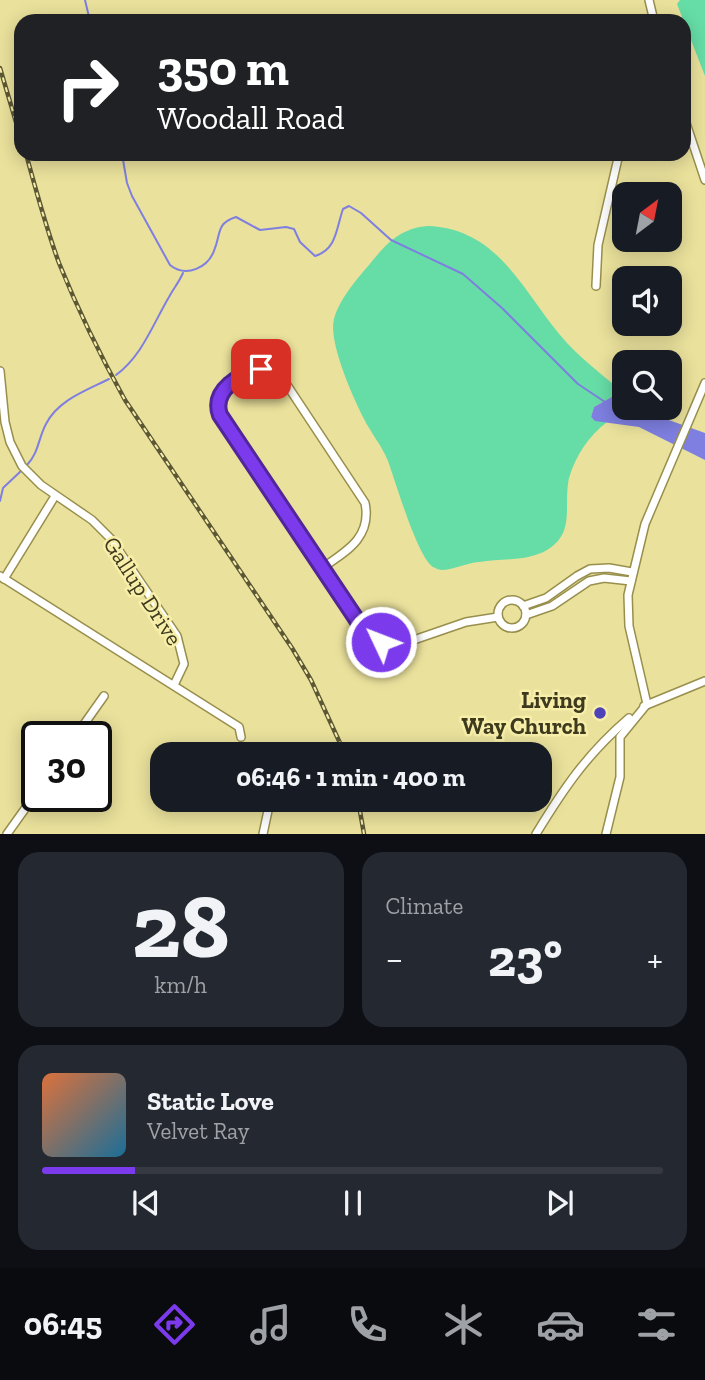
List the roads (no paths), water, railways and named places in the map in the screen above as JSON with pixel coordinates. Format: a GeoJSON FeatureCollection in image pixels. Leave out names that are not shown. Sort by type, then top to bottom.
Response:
{"type":"FeatureCollection","features":[{"type":"Feature","properties":{"kind":"street"},"geometry":{"type":"LineString","coordinates":[[691,138],[705,180]]}},
{"type":"Feature","properties":{"kind":"street"},"geometry":{"type":"LineString","coordinates":[[596,286],[598,245],[617,161]]}},
{"type":"Feature","properties":{"kind":"street"},"geometry":{"type":"LineString","coordinates":[[322,568],[358,541],[366,524],[365,502],[281,376],[270,370],[258,369],[223,389],[218,398],[219,411],[322,568],[365,632],[388,644],[402,644],[466,622],[498,617]]}},
{"type":"Feature","properties":{"kind":"street","name":"Gallup Drive"},"geometry":{"type":"LineString","coordinates":[[0,371],[5,422],[15,453],[30,475],[102,528],[177,636],[184,664],[174,685]]}},
{"type":"Feature","properties":{"kind":"street"},"geometry":{"type":"LineString","coordinates":[[647,704],[629,626],[628,595],[631,576],[645,524],[705,383]]}},
{"type":"Feature","properties":{"kind":"street"},"geometry":{"type":"LineString","coordinates":[[2,578],[55,496]]}},
{"type":"Feature","properties":{"kind":"street"},"geometry":{"type":"LineString","coordinates":[[523,606],[546,598],[590,569],[605,568],[631,576]]}},
{"type":"Feature","properties":{"kind":"street"},"geometry":{"type":"LineString","coordinates":[[526,615],[552,606],[589,581],[631,576]]}},
{"type":"Feature","properties":{"kind":"street","name":"Gallup Drive"},"geometry":{"type":"LineString","coordinates":[[2,578],[239,727],[241,737]]}},
{"type":"Feature","properties":{"kind":"street"},"geometry":{"type":"LineString","coordinates":[[515,601],[523,606],[526,615],[522,624],[513,628],[503,625],[498,617],[500,608],[507,602],[515,601]]}},
{"type":"Feature","properties":{"kind":"street"},"geometry":{"type":"LineString","coordinates":[[536,834],[582,763],[603,740],[647,704],[705,681]]}},
{"type":"Feature","properties":{"kind":"street"},"geometry":{"type":"LineString","coordinates":[[86,721],[104,696]]}},
{"type":"Feature","properties":{"kind":"street"},"geometry":{"type":"LineString","coordinates":[[606,834],[620,776],[620,737],[647,704]]}},
{"type":"Feature","properties":{"kind":"street"},"geometry":{"type":"LineString","coordinates":[[7,834],[23,812]]}},
{"type":"Feature","properties":{"kind":"street"},"geometry":{"type":"LineString","coordinates":[[263,834],[268,812]]}},
{"type":"Feature","properties":{"kind":"waterway"},"geometry":{"type":"LineString","coordinates":[[85,0],[88,14]]}},
{"type":"Feature","properties":{"kind":"waterway"},"geometry":{"type":"LineString","coordinates":[[123,161],[132,196],[170,265],[176,269],[190,271],[208,261],[222,226],[236,217],[260,230],[286,227],[294,229],[300,242],[315,256],[328,249],[337,231],[343,209],[349,206],[361,213],[391,240],[463,274],[502,308],[578,384],[605,402]]}},
{"type":"Feature","properties":{"kind":"waterway"},"geometry":{"type":"LineString","coordinates":[[116,375],[140,349],[183,273]]}},
{"type":"Feature","properties":{"kind":"waterway"},"geometry":{"type":"LineString","coordinates":[[27,465],[34,455],[46,424],[58,408],[109,379]]}},
{"type":"Feature","properties":{"kind":"waterway"},"geometry":{"type":"LineString","coordinates":[[0,501],[3,488],[22,470]]}},
{"type":"Feature","properties":{"kind":"railway"},"geometry":{"type":"LineString","coordinates":[[0,68],[14,115]]}},
{"type":"Feature","properties":{"kind":"railway"},"geometry":{"type":"LineString","coordinates":[[28,161],[59,263],[98,349],[125,400],[292,648],[311,680],[339,742]]}},
{"type":"Feature","properties":{"kind":"railway"},"geometry":{"type":"LineString","coordinates":[[360,812],[364,834]]}},
{"type":"Feature","properties":{"kind":"place","name":"Living Way Church"},"geometry":{"type":"Point","coordinates":[600,713]}}]}
